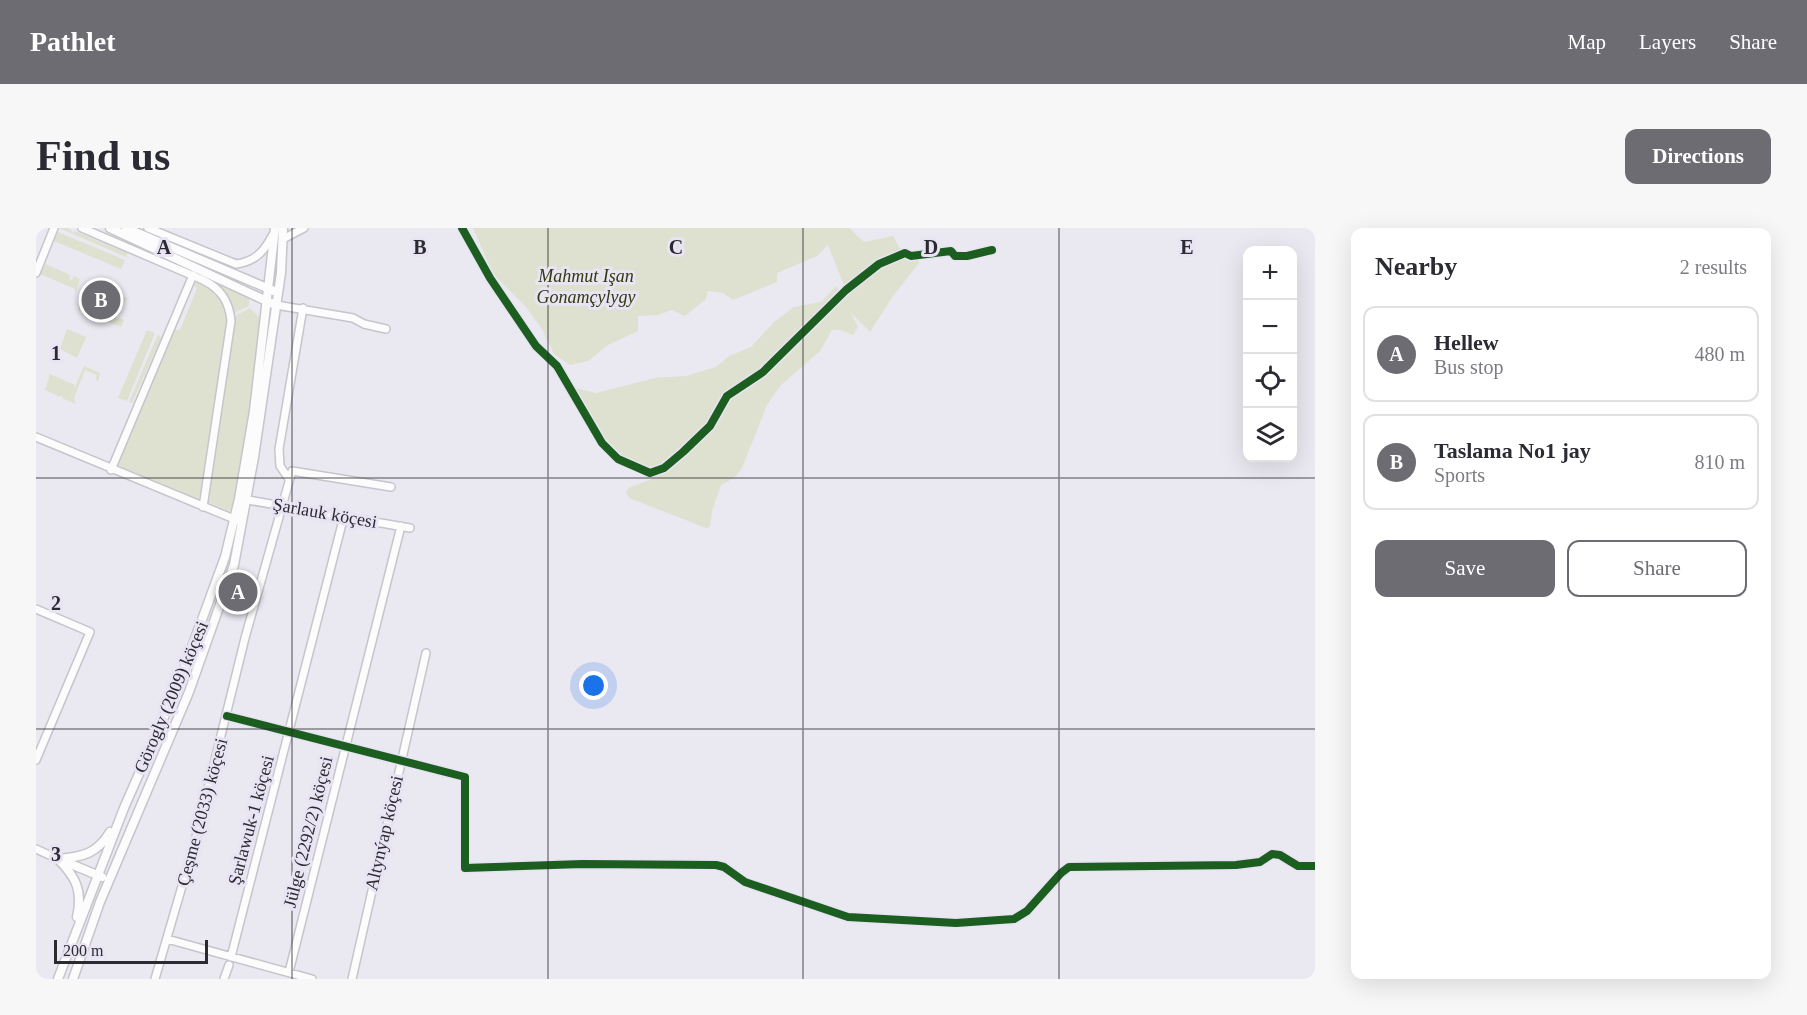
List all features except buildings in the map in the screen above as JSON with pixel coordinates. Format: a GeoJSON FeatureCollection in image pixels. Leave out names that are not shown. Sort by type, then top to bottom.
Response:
{"type":"FeatureCollection","features":[{"type":"Feature","properties":{"kind":"main road"},"geometry":{"type":"LineString","coordinates":[[110,228],[196,266],[272,304]]}},
{"type":"Feature","properties":{"kind":"main road"},"geometry":{"type":"LineString","coordinates":[[126,228],[274,291]]}},
{"type":"Feature","properties":{"kind":"main road","name":"Görogly (2009) köçesi"},"geometry":{"type":"LineString","coordinates":[[274,291],[278,229]]}},
{"type":"Feature","properties":{"kind":"main road","name":"Görogly (2009) köçesi"},"geometry":{"type":"LineString","coordinates":[[58,979],[124,808],[178,685],[217,584],[238,521],[283,239],[278,229]]}},
{"type":"Feature","properties":{"kind":"main road"},"geometry":{"type":"LineString","coordinates":[[152,230],[159,243]]}},
{"type":"Feature","properties":{"kind":"main road"},"geometry":{"type":"LineString","coordinates":[[199,260],[212,257]]}},
{"type":"Feature","properties":{"kind":"main road","name":"Görogly (2009) köçesi"},"geometry":{"type":"LineString","coordinates":[[73,979],[109,880],[189,692],[219,612],[234,565],[238,521]]}},
{"type":"Feature","properties":{"kind":"main road"},"geometry":{"type":"LineString","coordinates":[[58,859],[77,857],[95,851],[104,842],[124,808]]}},
{"type":"Feature","properties":{"kind":"main road"},"geometry":{"type":"LineString","coordinates":[[58,859],[109,880]]}},
{"type":"Feature","properties":{"kind":"main road"},"geometry":{"type":"LineString","coordinates":[[58,859],[72,873],[80,892],[80,904],[70,946]]}},
{"type":"Feature","properties":{"kind":"street"},"geometry":{"type":"LineString","coordinates":[[36,273],[54,228]]}},
{"type":"Feature","properties":{"kind":"street"},"geometry":{"type":"LineString","coordinates":[[82,228],[193,275],[218,289],[228,304],[231,321],[203,507]]}},
{"type":"Feature","properties":{"kind":"street"},"geometry":{"type":"LineString","coordinates":[[283,239],[304,228]]}},
{"type":"Feature","properties":{"kind":"street"},"geometry":{"type":"LineString","coordinates":[[462,228],[490,278],[536,346],[557,366],[602,443],[618,459],[650,473],[664,468],[683,453],[710,426],[727,396],[763,372],[846,290],[879,264],[905,253],[911,256],[951,251],[955,256],[967,256],[992,250]]}},
{"type":"Feature","properties":{"kind":"street"},"geometry":{"type":"LineString","coordinates":[[152,230],[212,257],[236,264],[248,262],[266,249],[278,229]]}},
{"type":"Feature","properties":{"kind":"street"},"geometry":{"type":"LineString","coordinates":[[111,470],[193,275]]}},
{"type":"Feature","properties":{"kind":"street"},"geometry":{"type":"LineString","coordinates":[[272,304],[353,318],[364,324],[386,329]]}},
{"type":"Feature","properties":{"kind":"street"},"geometry":{"type":"LineString","coordinates":[[289,479],[280,466],[279,449],[303,308]]}},
{"type":"Feature","properties":{"kind":"street"},"geometry":{"type":"LineString","coordinates":[[36,437],[238,521]]}},
{"type":"Feature","properties":{"kind":"street","name":"Çeşme (2033) köçesi"},"geometry":{"type":"LineString","coordinates":[[155,979],[227,716],[280,505],[292,471],[391,487]]}},
{"type":"Feature","properties":{"kind":"street","name":"Şarlauk köçesi"},"geometry":{"type":"LineString","coordinates":[[243,499],[410,528]]}},
{"type":"Feature","properties":{"kind":"street","name":"Şarlawuk-1 köçesi"},"geometry":{"type":"LineString","coordinates":[[231,957],[344,516]]}},
{"type":"Feature","properties":{"kind":"street","name":"Jülge (2292/2) köçesi"},"geometry":{"type":"LineString","coordinates":[[289,972],[401,526]]}},
{"type":"Feature","properties":{"kind":"street"},"geometry":{"type":"LineString","coordinates":[[36,609],[90,632],[36,760]]}},
{"type":"Feature","properties":{"kind":"street","name":"Altynýap köçesi"},"geometry":{"type":"LineString","coordinates":[[352,979],[426,653]]}},
{"type":"Feature","properties":{"kind":"street"},"geometry":{"type":"LineString","coordinates":[[227,716],[291,730],[465,777],[465,868],[582,864],[716,865],[724,867],[755,886],[848,917],[956,923],[1004,922],[1027,911],[1069,867],[1236,865],[1260,862],[1272,854],[1280,855],[1298,866],[1315,866]]}},
{"type":"Feature","properties":{"kind":"street"},"geometry":{"type":"LineString","coordinates":[[36,849],[58,859]]}},
{"type":"Feature","properties":{"kind":"street"},"geometry":{"type":"LineString","coordinates":[[167,939],[312,979]]}},
{"type":"Feature","properties":{"kind":"street"},"geometry":{"type":"LineString","coordinates":[[224,979],[229,965]]}},
{"type":"Feature","properties":{"kind":"green space"},"geometry":{"type":"Polygon","coordinates":[[[59,228],[68,228],[74,233],[75,231],[128,253],[126,257],[59,228]]]}},
{"type":"Feature","properties":{"kind":"green space","name":"Mahmut Işan Gonamçylygy"},"geometry":{"type":"Polygon","coordinates":[[[473,228],[849,228],[864,242],[893,236],[899,247],[911,256],[918,255],[919,263],[893,296],[870,332],[851,313],[858,327],[853,335],[841,330],[832,330],[820,351],[780,386],[767,405],[742,468],[734,478],[721,485],[712,511],[710,527],[706,528],[629,498],[626,492],[629,488],[652,479],[652,471],[622,456],[602,438],[571,387],[596,393],[655,378],[686,376],[716,367],[729,356],[751,347],[774,322],[794,307],[821,302],[836,286],[841,294],[846,290],[828,245],[817,256],[777,273],[777,282],[733,300],[723,293],[708,291],[706,299],[685,316],[672,310],[658,315],[638,316],[638,331],[608,345],[588,361],[570,365],[554,354],[542,329],[526,307],[493,274],[473,228]]]}},
{"type":"Feature","properties":{"kind":"green space"},"geometry":{"type":"Polygon","coordinates":[[[102,230],[249,295],[249,306],[234,313],[227,299],[205,278],[191,270],[132,247],[129,243],[102,230]]]}},
{"type":"Feature","properties":{"kind":"green space"},"geometry":{"type":"Polygon","coordinates":[[[58,232],[125,260],[121,269],[54,241],[58,232]]]}},
{"type":"Feature","properties":{"kind":"green space"},"geometry":{"type":"Polygon","coordinates":[[[46,264],[54,268],[53,273],[55,268],[70,275],[69,279],[72,280],[74,276],[80,279],[75,295],[75,289],[40,274],[46,264]]]}},
{"type":"Feature","properties":{"kind":"green space"},"geometry":{"type":"Polygon","coordinates":[[[89,282],[104,288],[103,290],[127,298],[125,303],[120,301],[116,317],[124,320],[121,327],[78,310],[89,282]]]}},
{"type":"Feature","properties":{"kind":"green space"},"geometry":{"type":"Polygon","coordinates":[[[196,282],[209,288],[218,296],[227,320],[201,494],[197,500],[120,468],[118,463],[174,330],[180,330],[197,288],[194,285],[196,282]]]}},
{"type":"Feature","properties":{"kind":"green space"},"geometry":{"type":"Polygon","coordinates":[[[250,308],[261,319],[247,440],[240,463],[238,490],[229,511],[208,502],[235,316],[250,308]]]}},
{"type":"Feature","properties":{"kind":"green space"},"geometry":{"type":"Polygon","coordinates":[[[67,329],[86,337],[77,358],[60,349],[67,329]]]}},
{"type":"Feature","properties":{"kind":"green space"},"geometry":{"type":"Polygon","coordinates":[[[147,330],[155,333],[127,401],[118,398],[147,330]]]}},
{"type":"Feature","properties":{"kind":"green space"},"geometry":{"type":"Polygon","coordinates":[[[158,334],[161,338],[132,403],[129,402],[158,334]]]}},
{"type":"Feature","properties":{"kind":"green space"},"geometry":{"type":"Polygon","coordinates":[[[84,366],[100,373],[98,381],[96,380],[97,375],[85,370],[74,398],[76,404],[62,398],[62,395],[60,397],[45,390],[50,374],[75,385],[70,398],[84,366]]]}},
{"type":"Feature","properties":{"kind":"cycle path"},"geometry":{"type":"LineString","coordinates":[[462,228],[490,278],[536,346],[557,366],[602,443],[618,459],[650,473],[664,468],[683,452],[710,426],[727,396],[763,372],[846,290],[879,264],[905,253],[911,256],[951,251],[955,256],[967,256],[992,250]]}},
{"type":"Feature","properties":{"kind":"cycle path"},"geometry":{"type":"LineString","coordinates":[[227,716],[465,777],[465,868],[582,864],[716,865],[724,867],[745,882],[848,917],[956,923],[1014,919],[1027,911],[1069,867],[1236,865],[1260,862],[1272,854],[1280,855],[1298,866],[1315,866]]}},
{"type":"Feature","properties":{"kind":"place","name":"Taslama No1 jay"},"geometry":{"type":"Point","coordinates":[101,300]}},
{"type":"Feature","properties":{"kind":"place","name":"Hellew"},"geometry":{"type":"Point","coordinates":[238,592]}}]}
